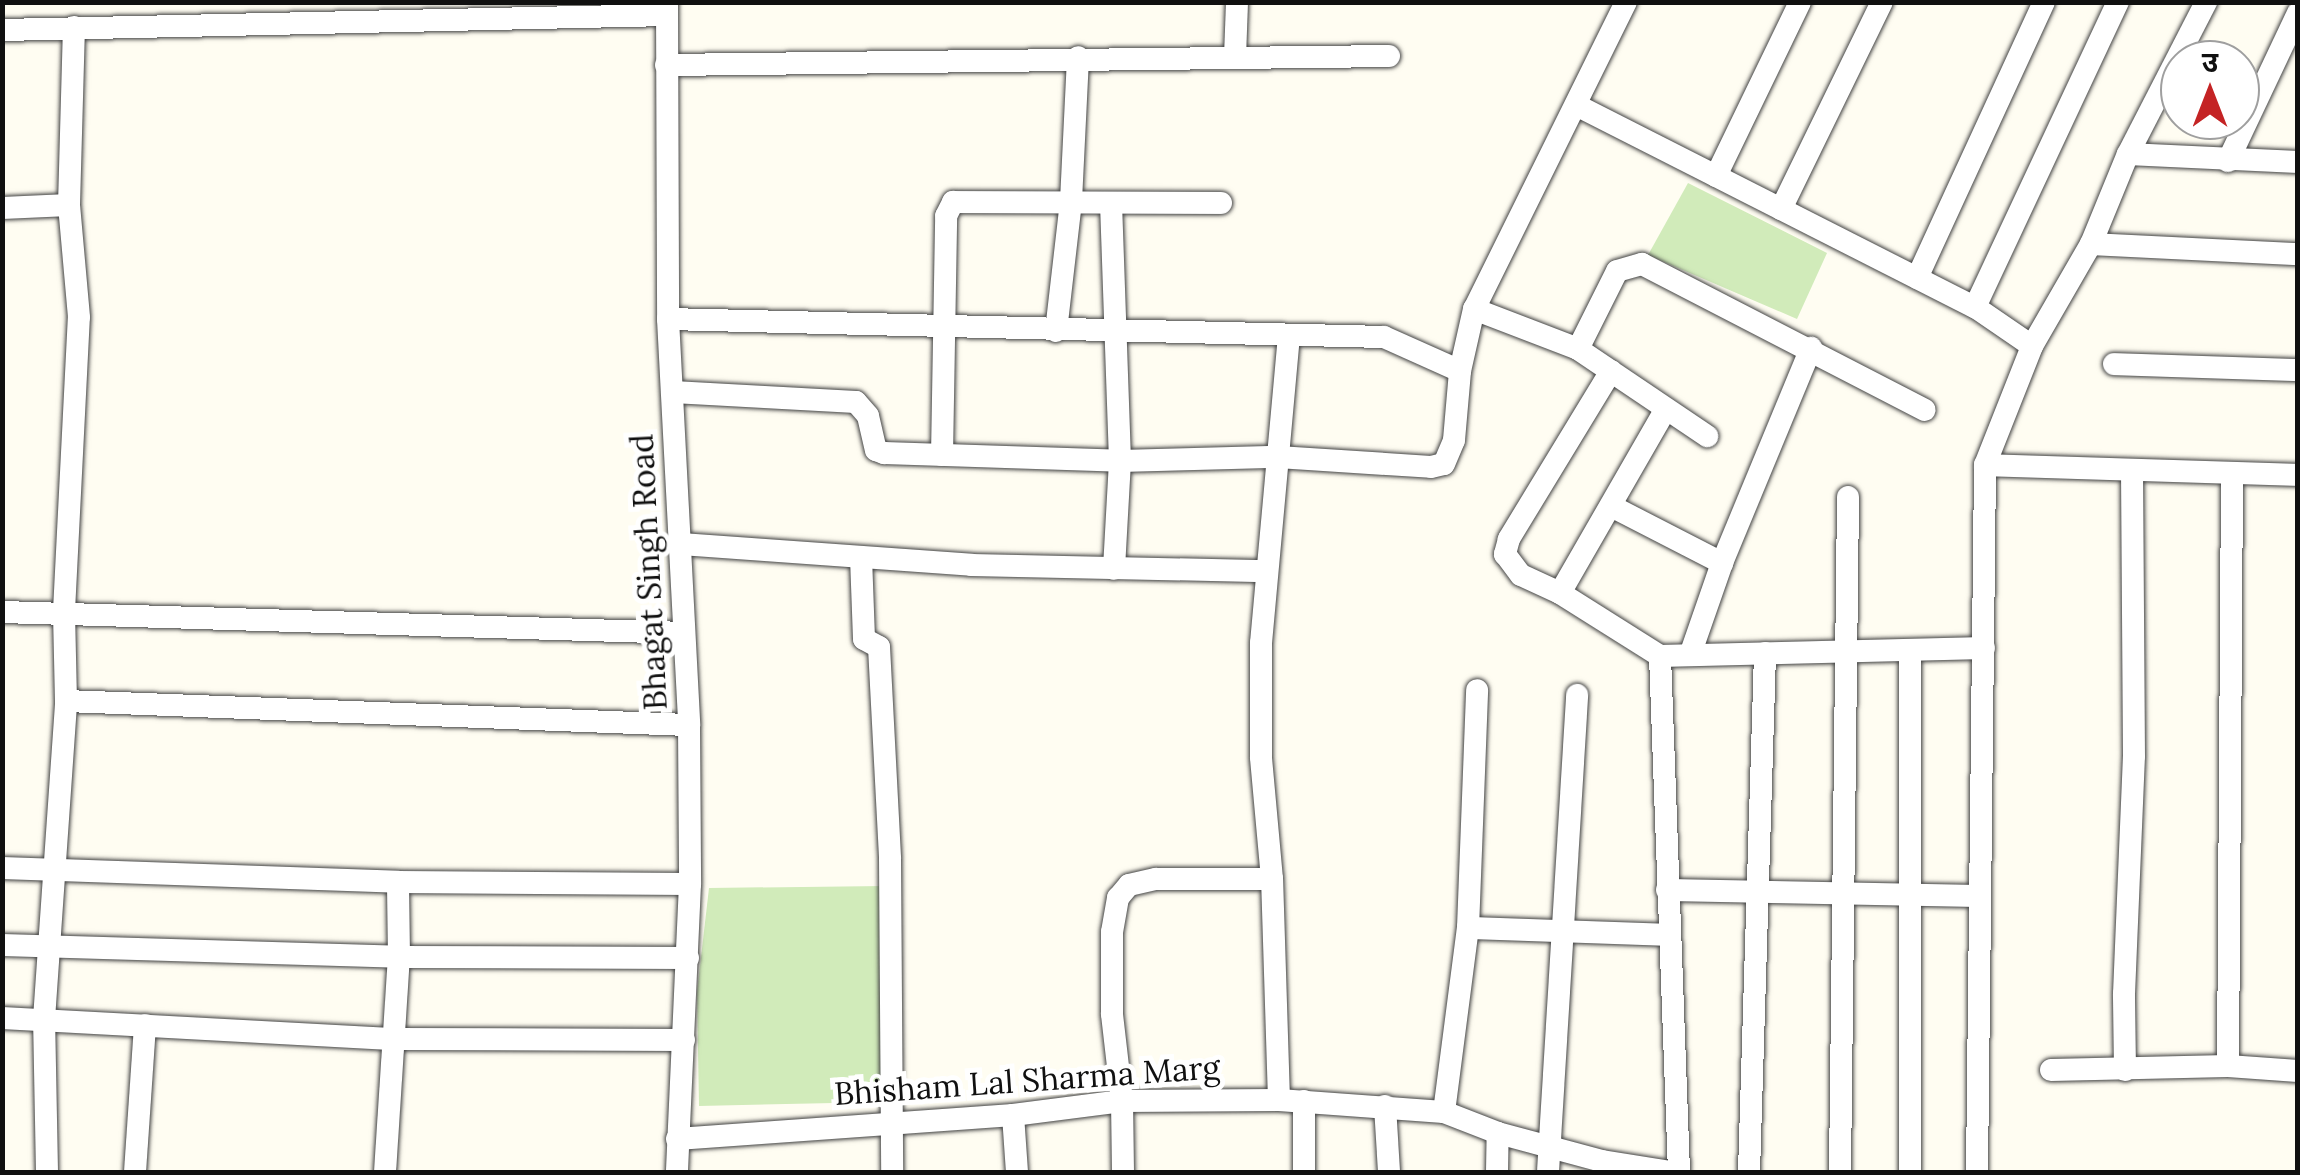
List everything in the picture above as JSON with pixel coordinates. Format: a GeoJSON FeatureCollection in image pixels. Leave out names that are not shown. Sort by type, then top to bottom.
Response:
{"type":"FeatureCollection","features":[{"type":"Feature","properties":{"kind":"street"},"geometry":{"type":"LineString","coordinates":[[108,28],[109,2]]}},
{"type":"Feature","properties":{"kind":"street"},"geometry":{"type":"LineString","coordinates":[[1235,57],[1237,2]]}},
{"type":"Feature","properties":{"kind":"street"},"geometry":{"type":"LineString","coordinates":[[673,392],[856,402],[868,416],[876,450],[1120,460],[1278,457],[1431,467],[1444,464],[1454,440],[1460,371],[1474,309],[1626,2]]}},
{"type":"Feature","properties":{"kind":"street"},"geometry":{"type":"LineString","coordinates":[[1716,176],[1800,2]]}},
{"type":"Feature","properties":{"kind":"street"},"geometry":{"type":"LineString","coordinates":[[1781,209],[1882,2]]}},
{"type":"Feature","properties":{"kind":"street"},"geometry":{"type":"LineString","coordinates":[[1917,278],[2044,2]]}},
{"type":"Feature","properties":{"kind":"street"},"geometry":{"type":"LineString","coordinates":[[1975,307],[2118,2]]}},
{"type":"Feature","properties":{"kind":"street"},"geometry":{"type":"LineString","coordinates":[[1976,1172],[1985,465],[2032,346],[2091,244],[2128,154],[2206,2]]}},
{"type":"Feature","properties":{"kind":"street"},"geometry":{"type":"LineString","coordinates":[[2,30],[667,9]]}},
{"type":"Feature","properties":{"kind":"street","name":"Bhagat Singh Road"},"geometry":{"type":"LineString","coordinates":[[667,9],[668,319],[689,725],[690,884],[677,1172]]}},
{"type":"Feature","properties":{"kind":"street"},"geometry":{"type":"LineString","coordinates":[[2228,160],[2298,14]]}},
{"type":"Feature","properties":{"kind":"street"},"geometry":{"type":"LineString","coordinates":[[47,1172],[44,1019],[66,701],[64,611],[79,316],[69,205],[74,27]]}},
{"type":"Feature","properties":{"kind":"street"},"geometry":{"type":"LineString","coordinates":[[666,65],[1389,56]]}},
{"type":"Feature","properties":{"kind":"street"},"geometry":{"type":"LineString","coordinates":[[1056,330],[1071,201],[1078,57]]}},
{"type":"Feature","properties":{"kind":"street"},"geometry":{"type":"LineString","coordinates":[[1576,104],[1975,307],[2032,346]]}},
{"type":"Feature","properties":{"kind":"street"},"geometry":{"type":"LineString","coordinates":[[2128,154],[2298,162]]}},
{"type":"Feature","properties":{"kind":"street"},"geometry":{"type":"LineString","coordinates":[[942,455],[946,216],[952,202],[1221,204]]}},
{"type":"Feature","properties":{"kind":"street"},"geometry":{"type":"LineString","coordinates":[[1111,203],[1120,460],[1114,569]]}},
{"type":"Feature","properties":{"kind":"street"},"geometry":{"type":"LineString","coordinates":[[2,208],[69,205]]}},
{"type":"Feature","properties":{"kind":"street"},"geometry":{"type":"LineString","coordinates":[[2091,244],[2298,254]]}},
{"type":"Feature","properties":{"kind":"street"},"geometry":{"type":"LineString","coordinates":[[1578,349],[1618,271],[1631,264],[1642,264],[1925,410]]}},
{"type":"Feature","properties":{"kind":"street"},"geometry":{"type":"LineString","coordinates":[[1474,309],[1578,349],[1707,436]]}},
{"type":"Feature","properties":{"kind":"street"},"geometry":{"type":"LineString","coordinates":[[668,319],[1384,337],[1460,371]]}},
{"type":"Feature","properties":{"kind":"street"},"geometry":{"type":"LineString","coordinates":[[1279,1100],[1272,879],[1261,757],[1261,643],[1289,337]]}},
{"type":"Feature","properties":{"kind":"street"},"geometry":{"type":"LineString","coordinates":[[1690,655],[1722,563],[1811,348]]}},
{"type":"Feature","properties":{"kind":"street"},"geometry":{"type":"LineString","coordinates":[[2114,364],[2298,370]]}},
{"type":"Feature","properties":{"kind":"street"},"geometry":{"type":"LineString","coordinates":[[1611,371],[1509,540],[1505,554],[1521,575],[1560,593],[1660,656],[1984,648]]}},
{"type":"Feature","properties":{"kind":"street"},"geometry":{"type":"LineString","coordinates":[[1560,593],[1666,409]]}},
{"type":"Feature","properties":{"kind":"street"},"geometry":{"type":"LineString","coordinates":[[1985,465],[2298,476]]}},
{"type":"Feature","properties":{"kind":"street"},"geometry":{"type":"LineString","coordinates":[[2125,1070],[2124,994],[2134,756],[2132,470]]}},
{"type":"Feature","properties":{"kind":"street"},"geometry":{"type":"LineString","coordinates":[[2228,1066],[2232,474]]}},
{"type":"Feature","properties":{"kind":"street"},"geometry":{"type":"LineString","coordinates":[[1840,1172],[1840,894],[1846,790],[1848,497]]}},
{"type":"Feature","properties":{"kind":"street"},"geometry":{"type":"LineString","coordinates":[[1613,507],[1722,563]]}},
{"type":"Feature","properties":{"kind":"street"},"geometry":{"type":"LineString","coordinates":[[681,544],[1114,569],[1267,571]]}},
{"type":"Feature","properties":{"kind":"street"},"geometry":{"type":"LineString","coordinates":[[860,557],[864,639],[879,647],[890,859],[892,1172]]}},
{"type":"Feature","properties":{"kind":"street"},"geometry":{"type":"LineString","coordinates":[[2,612],[684,633]]}},
{"type":"Feature","properties":{"kind":"street"},"geometry":{"type":"LineString","coordinates":[[1910,650],[1910,1172]]}},
{"type":"Feature","properties":{"kind":"street"},"geometry":{"type":"LineString","coordinates":[[1749,1172],[1765,653]]}},
{"type":"Feature","properties":{"kind":"street"},"geometry":{"type":"LineString","coordinates":[[1660,656],[1675,1172]]}},
{"type":"Feature","properties":{"kind":"street"},"geometry":{"type":"LineString","coordinates":[[1444,1112],[1468,928],[1477,690]]}},
{"type":"Feature","properties":{"kind":"street"},"geometry":{"type":"LineString","coordinates":[[1548,1172],[1577,695]]}},
{"type":"Feature","properties":{"kind":"street"},"geometry":{"type":"LineString","coordinates":[[66,701],[689,725]]}},
{"type":"Feature","properties":{"kind":"street"},"geometry":{"type":"LineString","coordinates":[[2,868],[398,882],[690,884]]}},
{"type":"Feature","properties":{"kind":"street"},"geometry":{"type":"LineString","coordinates":[[1123,1172],[1122,1101],[1112,1014],[1112,932],[1118,898],[1129,885],[1156,879],[1272,879]]}},
{"type":"Feature","properties":{"kind":"street"},"geometry":{"type":"LineString","coordinates":[[385,1172],[400,957],[398,882]]}},
{"type":"Feature","properties":{"kind":"street"},"geometry":{"type":"LineString","coordinates":[[1667,890],[1980,896]]}},
{"type":"Feature","properties":{"kind":"street"},"geometry":{"type":"LineString","coordinates":[[1468,928],[1668,934]]}},
{"type":"Feature","properties":{"kind":"street"},"geometry":{"type":"LineString","coordinates":[[2,945],[400,957],[688,958]]}},
{"type":"Feature","properties":{"kind":"street"},"geometry":{"type":"LineString","coordinates":[[2,1018],[396,1039],[684,1040]]}},
{"type":"Feature","properties":{"kind":"street"},"geometry":{"type":"LineString","coordinates":[[135,1172],[145,1025]]}},
{"type":"Feature","properties":{"kind":"street"},"geometry":{"type":"LineString","coordinates":[[2051,1070],[2228,1066],[2298,1071]]}},
{"type":"Feature","properties":{"kind":"street","name":"Bhisham Lal Sharma Marg"},"geometry":{"type":"LineString","coordinates":[[677,1139],[1012,1115],[1122,1101],[1279,1100],[1444,1112],[1498,1133],[1548,1145],[1602,1167],[1675,1172]]}},
{"type":"Feature","properties":{"kind":"street"},"geometry":{"type":"LineString","coordinates":[[1304,1101],[1304,1172]]}},
{"type":"Feature","properties":{"kind":"street"},"geometry":{"type":"LineString","coordinates":[[1385,1106],[1389,1172]]}},
{"type":"Feature","properties":{"kind":"street"},"geometry":{"type":"LineString","coordinates":[[1012,1115],[1017,1172]]}},
{"type":"Feature","properties":{"kind":"street"},"geometry":{"type":"LineString","coordinates":[[1496,1172],[1498,1133]]}},
{"type":"Feature","properties":{"kind":"green space"},"geometry":{"type":"Polygon","coordinates":[[[1688,183],[1827,253],[1797,319],[1648,255],[1688,183]]]}},
{"type":"Feature","properties":{"kind":"green space"},"geometry":{"type":"Polygon","coordinates":[[[884,886],[882,1102],[699,1106],[697,992],[709,888],[884,886]]]}}]}
